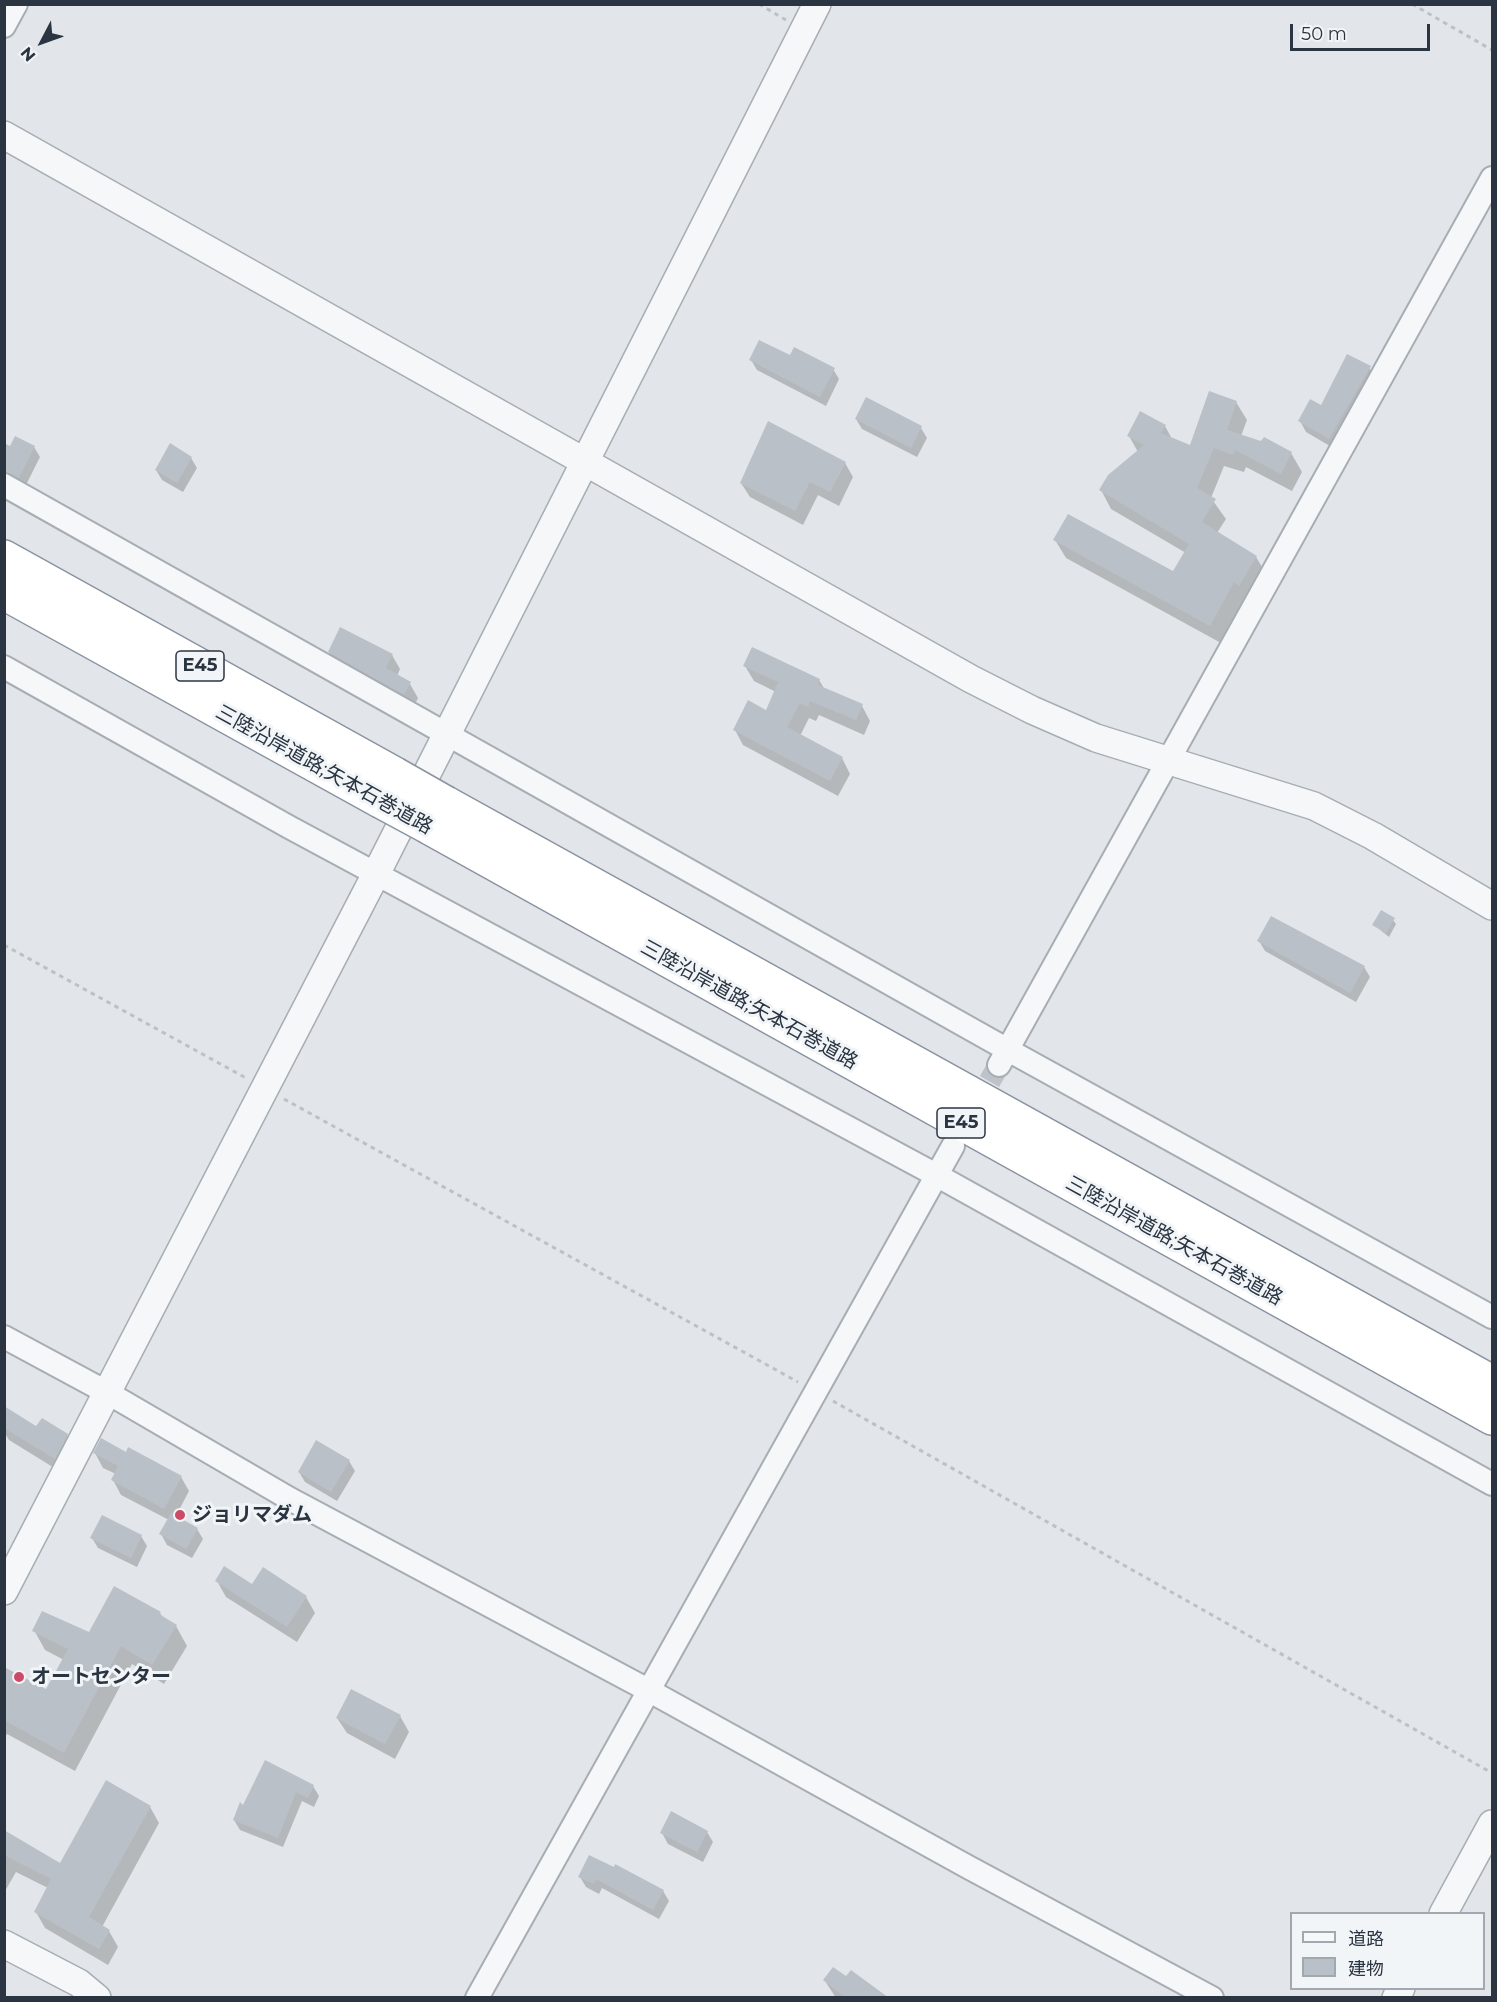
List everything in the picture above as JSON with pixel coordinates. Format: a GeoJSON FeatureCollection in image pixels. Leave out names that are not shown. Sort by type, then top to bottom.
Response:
{"type":"FeatureCollection","features":[{"type":"Feature","properties":{"kind":"highway","name":"三陸沿岸道路;矢本石巻道路"},"geometry":{"type":"LineString","coordinates":[[4,557],[388,788],[1492,1418]]}},
{"type":"Feature","properties":{"kind":"highway","name":"三陸沿岸道路;矢本石巻道路"},"geometry":{"type":"LineString","coordinates":[[4,593],[388,788]]}},
{"type":"Feature","properties":{"kind":"highway","name":"三陸沿岸道路;矢本石巻道路"},"geometry":{"type":"LineString","coordinates":[[438,816],[1492,1382]]}},
{"type":"Feature","properties":{"kind":"street"},"geometry":{"type":"LineString","coordinates":[[4,26],[16,4]]}},
{"type":"Feature","properties":{"kind":"street"},"geometry":{"type":"LineString","coordinates":[[4,1591],[377,873],[817,4]]}},
{"type":"Feature","properties":{"kind":"street"},"geometry":{"type":"LineString","coordinates":[[4,135],[1032,710],[1096,738],[1314,807],[1373,836],[1492,906]]}},
{"type":"Feature","properties":{"kind":"street"},"geometry":{"type":"LineString","coordinates":[[1003,1057],[1492,178]]}},
{"type":"Feature","properties":{"kind":"street"},"geometry":{"type":"LineString","coordinates":[[4,485],[447,735],[1003,1057],[1492,1317]]}},
{"type":"Feature","properties":{"kind":"street"},"geometry":{"type":"LineString","coordinates":[[4,667],[289,827],[938,1176],[1492,1484]]}},
{"type":"Feature","properties":{"kind":"street"},"geometry":{"type":"LineString","coordinates":[[477,1998],[953,1146]]}},
{"type":"Feature","properties":{"kind":"street"},"geometry":{"type":"LineString","coordinates":[[4,1337],[108,1394],[290,1500],[648,1690],[968,1867],[1212,1998]]}},
{"type":"Feature","properties":{"kind":"street"},"geometry":{"type":"LineString","coordinates":[[1444,1912],[1492,1824]]}},
{"type":"Feature","properties":{"kind":"street"},"geometry":{"type":"LineString","coordinates":[[4,1944],[79,1983],[97,1998]]}},
{"type":"Feature","properties":{"kind":"path"},"geometry":{"type":"LineString","coordinates":[[759,4],[804,30]]}},
{"type":"Feature","properties":{"kind":"path"},"geometry":{"type":"LineString","coordinates":[[1412,4],[1492,50]]}},
{"type":"Feature","properties":{"kind":"path"},"geometry":{"type":"LineString","coordinates":[[4,945],[816,1392],[1492,1773]]}},
{"type":"Feature","properties":{"kind":"building"},"geometry":{"type":"Polygon","coordinates":[[[759,340],[790,355],[794,347],[835,368],[820,397],[749,360],[759,340]]]}},
{"type":"Feature","properties":{"kind":"building"},"geometry":{"type":"Polygon","coordinates":[[[1347,354],[1371,366],[1329,439],[1298,421],[1310,399],[1321,405],[1347,354]]]}},
{"type":"Feature","properties":{"kind":"building"},"geometry":{"type":"Polygon","coordinates":[[[1209,391],[1237,401],[1227,430],[1261,441],[1264,437],[1292,452],[1281,474],[1235,450],[1233,455],[1214,448],[1197,488],[1216,499],[1202,522],[1257,556],[1239,586],[1234,582],[1210,626],[1053,540],[1068,514],[1173,571],[1189,544],[1099,490],[1108,475],[1144,445],[1127,436],[1140,411],[1166,425],[1161,433],[1190,445],[1209,391]]]}},
{"type":"Feature","properties":{"kind":"building"},"geometry":{"type":"Polygon","coordinates":[[[866,397],[922,426],[911,448],[855,419],[866,397]]]}},
{"type":"Feature","properties":{"kind":"building"},"geometry":{"type":"Polygon","coordinates":[[[768,421],[846,462],[830,492],[810,482],[795,511],[740,483],[768,421]]]}},
{"type":"Feature","properties":{"kind":"building"},"geometry":{"type":"Polygon","coordinates":[[[15,436],[35,446],[19,478],[4,472],[4,443],[10,446],[15,436]]]}},
{"type":"Feature","properties":{"kind":"building"},"geometry":{"type":"Polygon","coordinates":[[[170,443],[192,457],[177,483],[155,470],[170,443]]]}},
{"type":"Feature","properties":{"kind":"building"},"geometry":{"type":"Polygon","coordinates":[[[340,627],[393,654],[386,668],[411,682],[404,695],[328,652],[340,627]]]}},
{"type":"Feature","properties":{"kind":"building"},"geometry":{"type":"Polygon","coordinates":[[[752,647],[820,679],[818,685],[863,704],[856,720],[810,701],[808,707],[800,703],[787,727],[843,757],[830,781],[733,730],[748,700],[766,710],[778,682],[743,666],[752,647]]]}},
{"type":"Feature","properties":{"kind":"building"},"geometry":{"type":"Polygon","coordinates":[[[1381,910],[1395,918],[1386,933],[1372,925],[1381,910]]]}},
{"type":"Feature","properties":{"kind":"building"},"geometry":{"type":"Polygon","coordinates":[[[1271,916],[1365,966],[1350,993],[1257,941],[1271,916]]]}},
{"type":"Feature","properties":{"kind":"building"},"geometry":{"type":"Polygon","coordinates":[[[4,1406],[36,1426],[42,1418],[68,1434],[55,1459],[4,1428],[4,1406]]]}},
{"type":"Feature","properties":{"kind":"building"},"geometry":{"type":"Polygon","coordinates":[[[101,1438],[126,1452],[128,1447],[182,1476],[164,1509],[111,1480],[118,1466],[93,1453],[101,1438]]]}},
{"type":"Feature","properties":{"kind":"building"},"geometry":{"type":"Polygon","coordinates":[[[316,1440],[350,1460],[331,1492],[298,1472],[316,1440]]]}},
{"type":"Feature","properties":{"kind":"building"},"geometry":{"type":"Polygon","coordinates":[[[171,1513],[198,1528],[186,1549],[159,1534],[171,1513]]]}},
{"type":"Feature","properties":{"kind":"building"},"geometry":{"type":"Polygon","coordinates":[[[102,1515],[142,1535],[131,1558],[90,1538],[102,1515]]]}},
{"type":"Feature","properties":{"kind":"building"},"geometry":{"type":"Polygon","coordinates":[[[224,1566],[252,1584],[263,1567],[307,1596],[287,1627],[215,1581],[224,1566]]]}},
{"type":"Feature","properties":{"kind":"building"},"geometry":{"type":"Polygon","coordinates":[[[114,1586],[161,1612],[159,1614],[177,1625],[152,1665],[121,1646],[64,1753],[4,1720],[4,1667],[46,1689],[68,1649],[32,1631],[42,1611],[89,1632],[114,1586]]]}},
{"type":"Feature","properties":{"kind":"building"},"geometry":{"type":"Polygon","coordinates":[[[351,1689],[401,1715],[385,1744],[336,1718],[351,1689]]]}},
{"type":"Feature","properties":{"kind":"building"},"geometry":{"type":"Polygon","coordinates":[[[265,1760],[314,1785],[308,1798],[296,1792],[278,1838],[233,1820],[240,1802],[243,1805],[265,1760]]]}},
{"type":"Feature","properties":{"kind":"building"},"geometry":{"type":"Polygon","coordinates":[[[106,1780],[151,1806],[89,1917],[110,1930],[99,1949],[34,1912],[51,1879],[4,1855],[4,1830],[60,1863],[106,1780]]]}},
{"type":"Feature","properties":{"kind":"building"},"geometry":{"type":"Polygon","coordinates":[[[671,1811],[708,1831],[697,1852],[660,1833],[671,1811]]]}},
{"type":"Feature","properties":{"kind":"building"},"geometry":{"type":"Polygon","coordinates":[[[589,1855],[614,1867],[615,1864],[664,1890],[653,1910],[596,1879],[594,1884],[578,1877],[589,1855]]]}},
{"type":"Feature","properties":{"kind":"building"},"geometry":{"type":"Polygon","coordinates":[[[833,1967],[846,1976],[851,1970],[889,1998],[846,1998],[823,1980],[833,1967]]]}},
{"type":"Feature","properties":{"kind":"tunnel"},"geometry":{"type":"LineString","coordinates":[[973,1110],[999,1065]]}},
{"type":"Feature","properties":{"kind":"place","name":"ジョリマダム"},"geometry":{"type":"Point","coordinates":[180,1515]}},
{"type":"Feature","properties":{"kind":"place","name":"オートセンター"},"geometry":{"type":"Point","coordinates":[19,1677]}}]}
